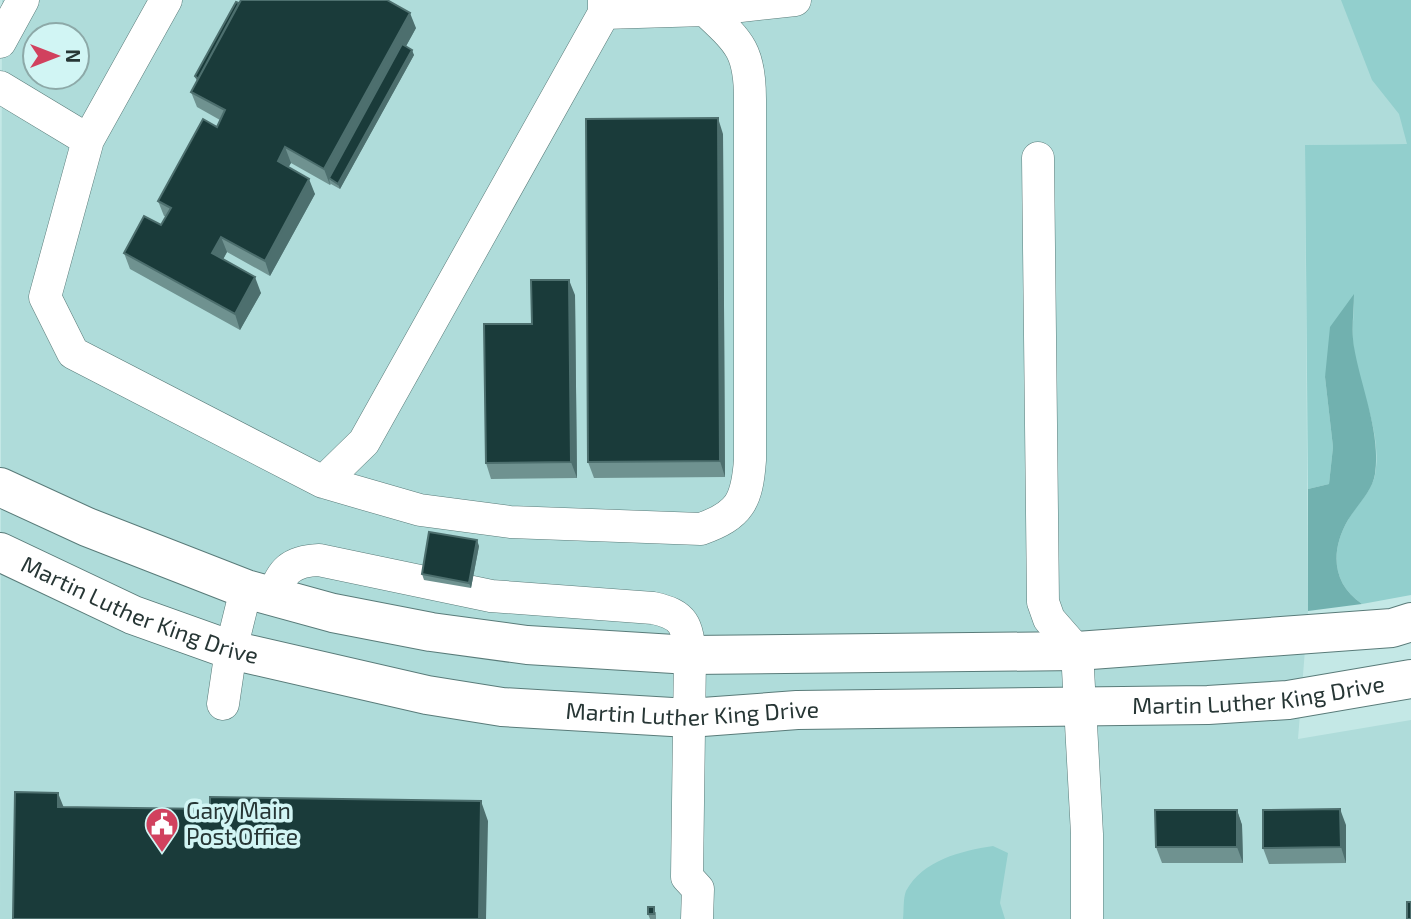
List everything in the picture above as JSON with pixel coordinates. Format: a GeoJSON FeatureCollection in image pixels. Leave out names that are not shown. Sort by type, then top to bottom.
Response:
{"type":"FeatureCollection","features":[{"type":"Feature","properties":{"kind":"main road"},"geometry":{"type":"LineString","coordinates":[[0,487],[87,527],[260,593],[333,613],[431,632],[527,645],[690,655],[1077,651],[1392,628],[1411,622]]}},
{"type":"Feature","properties":{"kind":"main road"},"geometry":{"type":"LineString","coordinates":[[0,507],[87,527]]}},
{"type":"Feature","properties":{"kind":"main road","name":"Martin Luther King Drive"},"geometry":{"type":"LineString","coordinates":[[0,552],[133,615],[231,650],[402,690],[502,707],[689,718],[797,710],[1208,705],[1288,700],[1411,679]]}},
{"type":"Feature","properties":{"kind":"street"},"geometry":{"type":"LineString","coordinates":[[0,42],[23,0]]}},
{"type":"Feature","properties":{"kind":"street"},"geometry":{"type":"LineString","coordinates":[[166,0],[88,141],[45,297],[74,353],[219,427],[292,469],[323,482],[420,510],[510,522],[701,529],[723,521],[739,508],[748,487],[750,460],[750,73],[739,41],[705,10]]}},
{"type":"Feature","properties":{"kind":"street"},"geometry":{"type":"LineString","coordinates":[[323,482],[364,442],[604,7],[705,10],[795,0]]}},
{"type":"Feature","properties":{"kind":"street"},"geometry":{"type":"LineString","coordinates":[[0,87],[88,141]]}},
{"type":"Feature","properties":{"kind":"street"},"geometry":{"type":"LineString","coordinates":[[1038,158],[1043,602],[1049,619],[1077,651],[1087,834],[1087,919]]}},
{"type":"Feature","properties":{"kind":"street"},"geometry":{"type":"LineString","coordinates":[[223,704],[231,650],[260,593]]}},
{"type":"Feature","properties":{"kind":"street"},"geometry":{"type":"LineString","coordinates":[[676,919],[677,888],[687,877],[690,655]]}},
{"type":"Feature","properties":{"kind":"street"},"geometry":{"type":"LineString","coordinates":[[687,877],[698,889],[697,919]]}},
{"type":"Feature","properties":{"kind":"shaded area"},"geometry":{"type":"Polygon","coordinates":[[[2,0],[1406,0],[1407,144],[1305,145],[1308,611],[1298,739],[1411,720],[1411,919],[0,919],[2,0]]]}},
{"type":"Feature","properties":{"kind":"shaded area"},"geometry":{"type":"Polygon","coordinates":[[[1341,0],[1411,0],[1411,595],[1362,604],[1345,587],[1337,566],[1338,543],[1342,532],[1373,481],[1377,458],[1373,425],[1355,359],[1354,295],[1325,377],[1333,447],[1329,484],[1308,489],[1305,145],[1407,144],[1399,114],[1372,80],[1341,0]]]}},
{"type":"Feature","properties":{"kind":"shaded area"},"geometry":{"type":"Polygon","coordinates":[[[1354,294],[1354,347],[1373,426],[1375,474],[1368,493],[1342,532],[1338,543],[1337,566],[1345,587],[1362,604],[1308,611],[1308,489],[1329,484],[1333,447],[1325,377],[1330,327],[1354,294]]]}},
{"type":"Feature","properties":{"kind":"shaded area"},"geometry":{"type":"Polygon","coordinates":[[[993,846],[1008,853],[1000,903],[1005,919],[903,919],[906,891],[922,872],[956,854],[993,846]]]}},
{"type":"Feature","properties":{"kind":"building"},"geometry":{"type":"Polygon","coordinates":[[[241,0],[387,0],[410,13],[324,169],[285,147],[278,161],[309,179],[265,261],[221,237],[212,253],[255,277],[235,314],[124,253],[144,216],[161,225],[171,208],[158,201],[203,119],[217,127],[225,110],[191,92],[241,0]]]}},
{"type":"Feature","properties":{"kind":"building"},"geometry":{"type":"Polygon","coordinates":[[[236,2],[239,3],[198,79],[195,76],[236,2]]]}},
{"type":"Feature","properties":{"kind":"building"},"geometry":{"type":"Polygon","coordinates":[[[402,44],[412,50],[338,184],[329,178],[402,44]]]}},
{"type":"Feature","properties":{"kind":"building"},"geometry":{"type":"Polygon","coordinates":[[[718,118],[720,461],[588,462],[586,119],[718,118]]]}},
{"type":"Feature","properties":{"kind":"building"},"geometry":{"type":"Polygon","coordinates":[[[531,280],[569,280],[571,462],[486,463],[484,324],[532,324],[531,280]]]}},
{"type":"Feature","properties":{"kind":"building"},"geometry":{"type":"Polygon","coordinates":[[[429,532],[477,540],[469,583],[422,574],[429,532]]]}},
{"type":"Feature","properties":{"kind":"building"},"geometry":{"type":"Polygon","coordinates":[[[15,792],[58,793],[58,807],[210,809],[210,797],[481,801],[479,919],[13,919],[15,792]]]}},
{"type":"Feature","properties":{"kind":"building"},"geometry":{"type":"Polygon","coordinates":[[[1340,809],[1341,847],[1263,848],[1263,810],[1340,809]]]}},
{"type":"Feature","properties":{"kind":"building"},"geometry":{"type":"Polygon","coordinates":[[[1155,810],[1237,810],[1237,847],[1156,847],[1155,810]]]}},
{"type":"Feature","properties":{"kind":"building"},"geometry":{"type":"Polygon","coordinates":[[[1407,902],[1411,902],[1411,919],[1407,919],[1407,902]]]}},
{"type":"Feature","properties":{"kind":"building"},"geometry":{"type":"Polygon","coordinates":[[[648,907],[654,907],[654,914],[648,914],[648,907]]]}},
{"type":"Feature","properties":{"kind":"place","name":"Gary Main Post Office"},"geometry":{"type":"Point","coordinates":[162,854]}}]}
